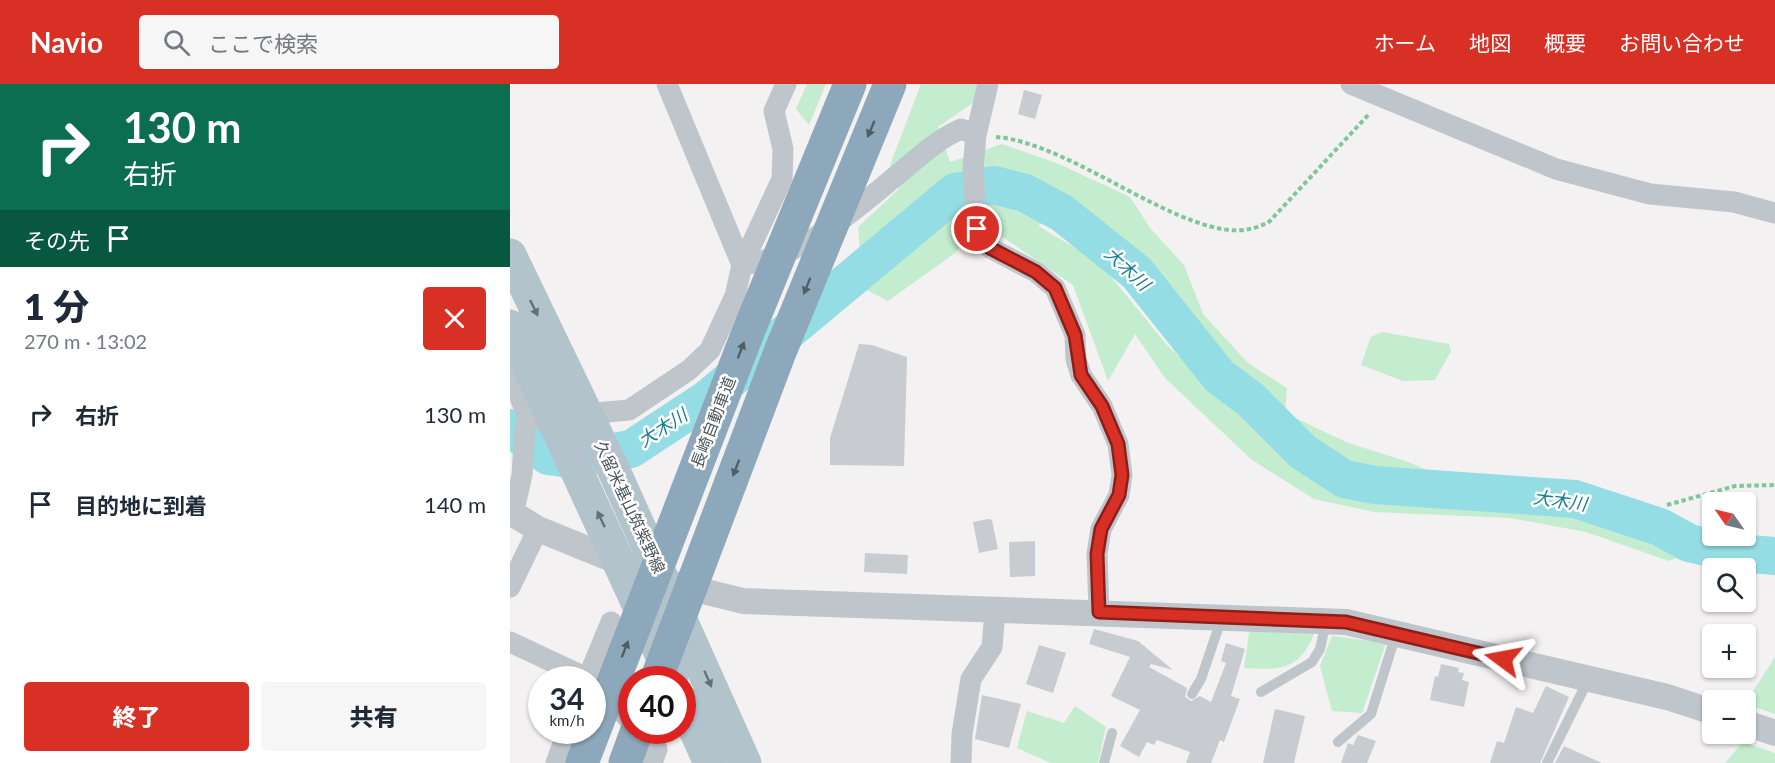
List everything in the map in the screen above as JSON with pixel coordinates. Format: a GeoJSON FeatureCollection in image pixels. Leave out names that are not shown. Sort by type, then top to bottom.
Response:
{"type":"FeatureCollection","features":[{"type":"Feature","properties":{"kind":"highway","name":"長崎自動車道"},"geometry":{"type":"LineString","coordinates":[[582,763],[676,516],[850,84]]}},
{"type":"Feature","properties":{"kind":"highway"},"geometry":{"type":"LineString","coordinates":[[661,666],[772,373],[890,84]]}},
{"type":"Feature","properties":{"kind":"highway"},"geometry":{"type":"LineString","coordinates":[[625,763],[632,744]]}},
{"type":"Feature","properties":{"kind":"main road","name":"久留米基山筑紫野線"},"geometry":{"type":"LineString","coordinates":[[510,255],[615,473],[745,763]]}},
{"type":"Feature","properties":{"kind":"main road","name":"久留米基山筑紫野線"},"geometry":{"type":"LineString","coordinates":[[510,326],[535,420],[580,475],[667,666]]}},
{"type":"Feature","properties":{"kind":"main road"},"geometry":{"type":"LineString","coordinates":[[696,732],[710,763]]}},
{"type":"Feature","properties":{"kind":"street"},"geometry":{"type":"LineString","coordinates":[[667,84],[742,265]]}},
{"type":"Feature","properties":{"kind":"street"},"geometry":{"type":"LineString","coordinates":[[535,420],[628,410],[689,370],[710,350],[735,296],[742,265],[782,179],[783,149],[774,111],[786,84]]}},
{"type":"Feature","properties":{"kind":"street"},"geometry":{"type":"LineString","coordinates":[[988,84],[976,135],[973,168],[977,229],[990,248],[1036,272],[1055,288],[1075,335],[1081,375],[1102,406],[1118,444],[1122,475],[1119,495],[1101,529],[1097,554],[1099,612]]}},
{"type":"Feature","properties":{"kind":"street"},"geometry":{"type":"LineString","coordinates":[[1351,84],[1556,169],[1650,194],[1734,202],[1775,213]]}},
{"type":"Feature","properties":{"kind":"street"},"geometry":{"type":"LineString","coordinates":[[742,265],[755,263],[795,248],[854,212],[942,137],[961,129],[976,135]]}},
{"type":"Feature","properties":{"kind":"street"},"geometry":{"type":"LineString","coordinates":[[510,374],[535,420],[512,513],[538,529],[665,582],[743,601],[1346,622],[1667,697],[1702,708]]}},
{"type":"Feature","properties":{"kind":"street"},"geometry":{"type":"LineString","coordinates":[[510,587],[538,529]]}},
{"type":"Feature","properties":{"kind":"street"},"geometry":{"type":"LineString","coordinates":[[961,763],[962,734],[971,679],[992,647],[995,611]]}},
{"type":"Feature","properties":{"kind":"street"},"geometry":{"type":"LineString","coordinates":[[595,666],[611,622]]}},
{"type":"Feature","properties":{"kind":"street"},"geometry":{"type":"LineString","coordinates":[[510,642],[562,666]]}},
{"type":"Feature","properties":{"kind":"street"},"geometry":{"type":"LineString","coordinates":[[606,695],[618,708]]}},
{"type":"Feature","properties":{"kind":"street"},"geometry":{"type":"LineString","coordinates":[[1756,726],[1775,733]]}},
{"type":"Feature","properties":{"kind":"street"},"geometry":{"type":"LineString","coordinates":[[556,763],[563,744]]}},
{"type":"Feature","properties":{"kind":"street"},"geometry":{"type":"LineString","coordinates":[[652,744],[657,749],[652,763]]}},
{"type":"Feature","properties":{"kind":"lane"},"geometry":{"type":"LineString","coordinates":[[1192,694],[1202,679],[1222,617]]}},
{"type":"Feature","properties":{"kind":"lane"},"geometry":{"type":"LineString","coordinates":[[1261,692],[1312,662],[1320,649],[1326,621]]}},
{"type":"Feature","properties":{"kind":"lane"},"geometry":{"type":"LineString","coordinates":[[1338,742],[1371,714],[1396,634]]}},
{"type":"Feature","properties":{"kind":"lane"},"geometry":{"type":"LineString","coordinates":[[1547,763],[1588,679]]}},
{"type":"Feature","properties":{"kind":"lane"},"geometry":{"type":"LineString","coordinates":[[1104,763],[1112,733]]}},
{"type":"Feature","properties":{"kind":"path"},"geometry":{"type":"LineString","coordinates":[[976,135],[1002,137],[1037,146],[1064,156],[1198,222],[1230,230],[1250,230],[1268,223],[1383,99]]}},
{"type":"Feature","properties":{"kind":"path"},"geometry":{"type":"LineString","coordinates":[[1667,505],[1736,486],[1775,485]]}},
{"type":"Feature","properties":{"kind":"green space"},"geometry":{"type":"Polygon","coordinates":[[[807,84],[826,84],[809,125],[796,109],[807,84]]]}},
{"type":"Feature","properties":{"kind":"green space"},"geometry":{"type":"Polygon","coordinates":[[[921,84],[979,84],[977,100],[938,127],[950,162],[1002,144],[1059,164],[1130,197],[1150,228],[1184,265],[1203,314],[1248,363],[1287,388],[1285,413],[1346,442],[1408,462],[1444,477],[1396,476],[1344,462],[1219,366],[1145,266],[1068,207],[1038,226],[1099,262],[1166,344],[1276,449],[1337,485],[1372,493],[1578,508],[1652,532],[1688,553],[1669,561],[1586,532],[1510,518],[1374,512],[1314,499],[1252,460],[1165,378],[1135,334],[1108,381],[1073,285],[1000,235],[989,212],[955,253],[888,301],[863,288],[858,227],[899,189],[890,165],[921,84]]]}},
{"type":"Feature","properties":{"kind":"green space"},"geometry":{"type":"Polygon","coordinates":[[[1382,332],[1449,344],[1451,351],[1435,380],[1403,381],[1361,365],[1371,337],[1382,332]]]}},
{"type":"Feature","properties":{"kind":"green space"},"geometry":{"type":"Polygon","coordinates":[[[1250,626],[1314,634],[1302,655],[1287,666],[1268,669],[1244,668],[1250,626]]]}},
{"type":"Feature","properties":{"kind":"green space"},"geometry":{"type":"Polygon","coordinates":[[[1332,636],[1386,643],[1362,713],[1332,711],[1320,666],[1332,636]]]}},
{"type":"Feature","properties":{"kind":"green space"},"geometry":{"type":"Polygon","coordinates":[[[1775,657],[1775,714],[1756,707],[1756,690],[1754,690],[1775,657]]]}},
{"type":"Feature","properties":{"kind":"green space"},"geometry":{"type":"Polygon","coordinates":[[[1075,706],[1106,727],[1098,763],[1051,763],[1017,748],[1027,711],[1064,723],[1075,706]]]}},
{"type":"Feature","properties":{"kind":"green space"},"geometry":{"type":"Polygon","coordinates":[[[1741,744],[1749,744],[1775,753],[1775,763],[1725,763],[1741,744]]]}},
{"type":"Feature","properties":{"kind":"building"},"geometry":{"type":"Polygon","coordinates":[[[1024,90],[1042,95],[1035,119],[1018,114],[1024,90]]]}},
{"type":"Feature","properties":{"kind":"building"},"geometry":{"type":"Polygon","coordinates":[[[859,344],[872,345],[907,357],[904,466],[830,465],[830,438],[859,344]]]}},
{"type":"Feature","properties":{"kind":"building"},"geometry":{"type":"Polygon","coordinates":[[[992,520],[998,549],[979,553],[973,522],[992,520]]]}},
{"type":"Feature","properties":{"kind":"building"},"geometry":{"type":"Polygon","coordinates":[[[1035,541],[1035,576],[1010,577],[1009,542],[1035,541]]]}},
{"type":"Feature","properties":{"kind":"building"},"geometry":{"type":"Polygon","coordinates":[[[865,553],[908,555],[907,574],[864,572],[865,553]]]}},
{"type":"Feature","properties":{"kind":"building"},"geometry":{"type":"Polygon","coordinates":[[[1094,629],[1138,641],[1173,670],[1151,664],[1149,667],[1187,688],[1185,697],[1191,701],[1200,696],[1211,702],[1226,663],[1221,661],[1226,643],[1245,649],[1231,696],[1240,699],[1224,742],[1220,740],[1211,763],[1186,763],[1190,752],[1157,740],[1154,745],[1147,742],[1139,757],[1120,746],[1140,710],[1111,696],[1130,657],[1089,644],[1094,629]]]}},
{"type":"Feature","properties":{"kind":"building"},"geometry":{"type":"Polygon","coordinates":[[[1039,645],[1066,653],[1053,693],[1026,684],[1039,645]]]}},
{"type":"Feature","properties":{"kind":"building"},"geometry":{"type":"Polygon","coordinates":[[[1441,664],[1459,668],[1458,672],[1464,673],[1462,680],[1469,682],[1464,707],[1430,700],[1435,676],[1438,677],[1441,664]]]}},
{"type":"Feature","properties":{"kind":"building"},"geometry":{"type":"Polygon","coordinates":[[[1546,686],[1569,697],[1540,763],[1490,763],[1497,741],[1504,743],[1516,707],[1533,713],[1546,686]]]}},
{"type":"Feature","properties":{"kind":"building"},"geometry":{"type":"Polygon","coordinates":[[[982,695],[1021,704],[1009,748],[975,739],[982,695]]]}},
{"type":"Feature","properties":{"kind":"building"},"geometry":{"type":"Polygon","coordinates":[[[1275,709],[1305,716],[1294,763],[1263,763],[1275,709]]]}},
{"type":"Feature","properties":{"kind":"building"},"geometry":{"type":"Polygon","coordinates":[[[1358,735],[1376,741],[1367,763],[1341,763],[1348,743],[1353,745],[1358,735]]]}},
{"type":"Feature","properties":{"kind":"building"},"geometry":{"type":"Polygon","coordinates":[[[1564,746],[1602,763],[1555,763],[1564,746]]]}},
{"type":"Feature","properties":{"kind":"waterway","name":"大木川"},"geometry":{"type":"LineString","coordinates":[[510,428],[548,456],[570,459],[631,449],[707,399],[955,192],[994,185],[1025,193],[1062,213],[1137,273],[1219,376],[1251,400],[1303,452],[1344,479],[1375,485],[1575,499],[1660,527],[1689,543],[1728,552],[1775,556]]}},
{"type":"Feature","properties":{"kind":"route"},"geometry":{"type":"LineString","coordinates":[[977,229],[990,248],[1036,272],[1055,288],[1075,335],[1076,359],[1081,375],[1102,406],[1118,444],[1122,475],[1119,495],[1110,508],[1101,529],[1097,554],[1099,612],[1346,622],[1503,659]]}}]}
